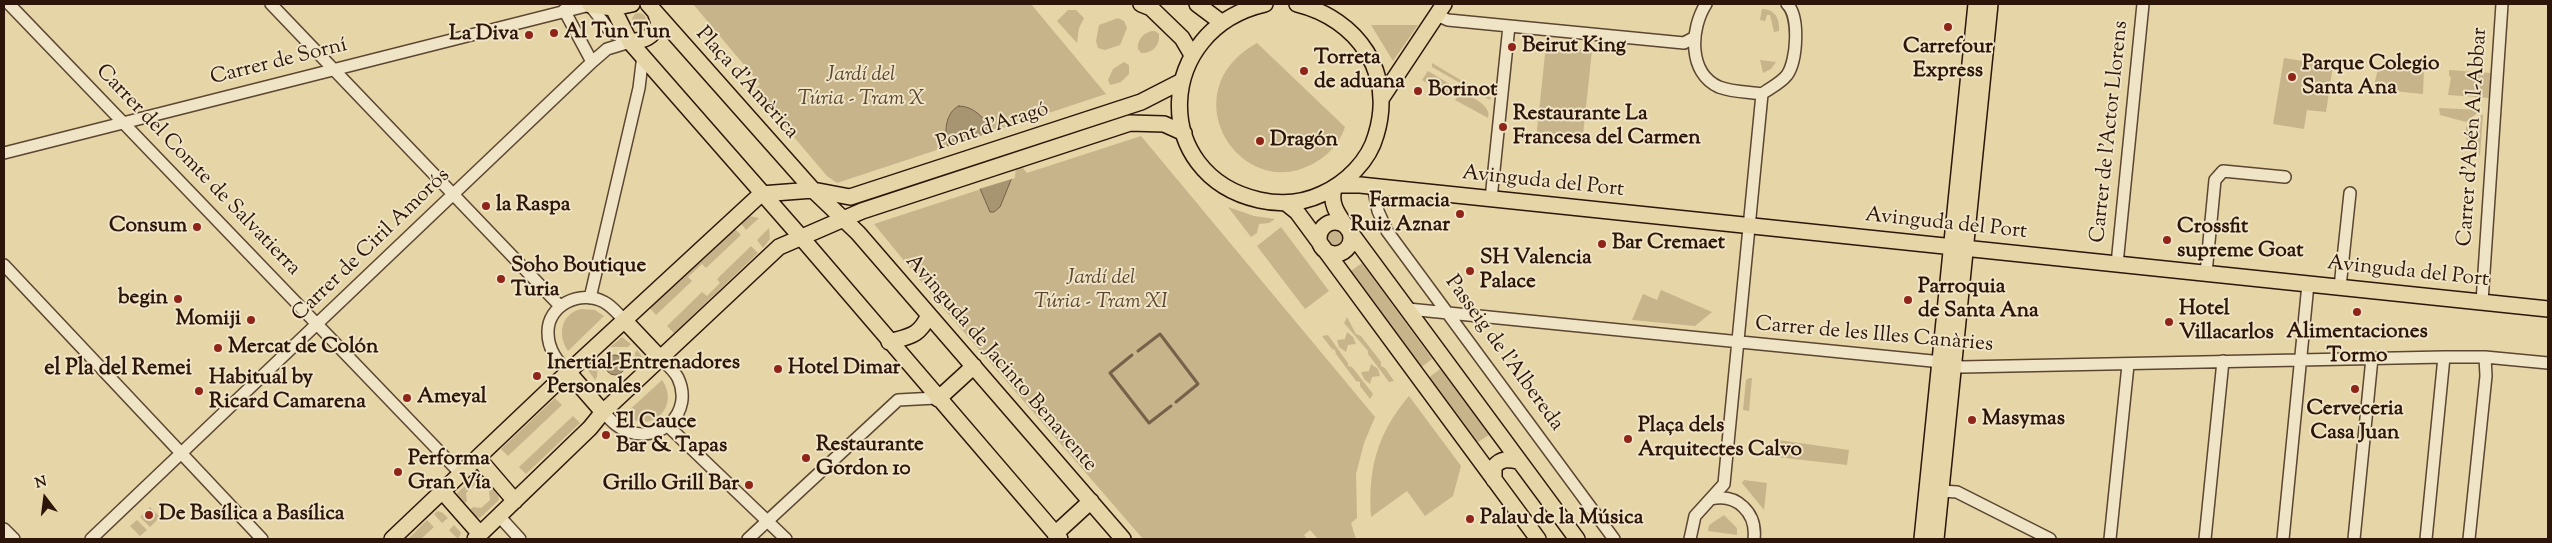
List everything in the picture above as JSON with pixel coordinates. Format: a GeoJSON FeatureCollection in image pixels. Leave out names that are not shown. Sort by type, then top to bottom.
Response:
{"type":"FeatureCollection","features":[{"type":"Feature","properties":{"kind":"main road"},"geometry":{"type":"LineString","coordinates":[[589,4],[612,6],[632,4]]}},
{"type":"Feature","properties":{"kind":"main road"},"geometry":{"type":"LineString","coordinates":[[1197,4],[1221,22]]}},
{"type":"Feature","properties":{"kind":"main road"},"geometry":{"type":"LineString","coordinates":[[1265,4],[1250,7],[1221,22],[1204,38],[1192,55],[1182,81],[1180,113],[1190,149],[1212,177],[1241,196],[1275,204],[1287,204],[1311,200],[1337,187]]}},
{"type":"Feature","properties":{"kind":"main road"},"geometry":{"type":"LineString","coordinates":[[1297,4],[1313,8],[1334,18],[1363,45],[1377,74],[1381,99],[1376,136],[1361,164],[1337,187],[1332,196],[1334,208],[1576,539]]}},
{"type":"Feature","properties":{"kind":"main road"},"geometry":{"type":"LineString","coordinates":[[1958,248],[1976,4]]}},
{"type":"Feature","properties":{"kind":"main road"},"geometry":{"type":"LineString","coordinates":[[1922,539],[1946,364],[1958,248],[1990,4]]}},
{"type":"Feature","properties":{"kind":"main road"},"geometry":{"type":"LineString","coordinates":[[1152,5],[1182,38],[1192,55]]}},
{"type":"Feature","properties":{"kind":"main road"},"geometry":{"type":"LineString","coordinates":[[612,6],[630,42],[761,194],[800,236],[1057,536],[1091,501]]}},
{"type":"Feature","properties":{"kind":"main road"},"geometry":{"type":"LineString","coordinates":[[630,42],[645,39],[655,32],[659,23],[649,6]]}},
{"type":"Feature","properties":{"kind":"main road","name":"Plaça d'Amèrica"},"geometry":{"type":"LineString","coordinates":[[649,6],[814,190],[844,218]]}},
{"type":"Feature","properties":{"kind":"main road"},"geometry":{"type":"LineString","coordinates":[[1381,99],[1440,10]]}},
{"type":"Feature","properties":{"kind":"main road","name":"Pont d'Aragó"},"geometry":{"type":"LineString","coordinates":[[814,190],[850,198],[1155,96],[1182,81]]}},
{"type":"Feature","properties":{"kind":"main road","name":"Pont d'Aragó"},"geometry":{"type":"LineString","coordinates":[[844,218],[1130,123],[1164,124],[1184,133]]}},
{"type":"Feature","properties":{"kind":"main road","name":"Avinguda del Port"},"geometry":{"type":"LineString","coordinates":[[1337,187],[1373,186],[2548,309]]}},
{"type":"Feature","properties":{"kind":"main road"},"geometry":{"type":"LineString","coordinates":[[392,539],[569,374],[624,320],[761,194],[814,190]]}},
{"type":"Feature","properties":{"kind":"main road"},"geometry":{"type":"LineString","coordinates":[[1287,204],[1296,212],[1538,538]]}},
{"type":"Feature","properties":{"kind":"main road"},"geometry":{"type":"LineString","coordinates":[[442,492],[478,537],[590,428],[603,412],[766,257],[779,247],[800,236],[844,218]]}},
{"type":"Feature","properties":{"kind":"main road","name":"Avinguda de Jacinto Benavente"},"geometry":{"type":"LineString","coordinates":[[844,218],[1123,539]]}},
{"type":"Feature","properties":{"kind":"main road"},"geometry":{"type":"LineString","coordinates":[[1340,223],[1348,229],[1351,239],[1342,252],[1332,253],[1323,248],[1320,233],[1326,226],[1340,223]]}},
{"type":"Feature","properties":{"kind":"main road"},"geometry":{"type":"LineString","coordinates":[[889,342],[914,335],[924,328],[930,315]]}},
{"type":"Feature","properties":{"kind":"main road"},"geometry":{"type":"LineString","coordinates":[[624,320],[660,358]]}},
{"type":"Feature","properties":{"kind":"main road"},"geometry":{"type":"LineString","coordinates":[[1936,539],[1941,491],[1946,364]]}},
{"type":"Feature","properties":{"kind":"main road"},"geometry":{"type":"LineString","coordinates":[[937,398],[974,366]]}},
{"type":"Feature","properties":{"kind":"main road"},"geometry":{"type":"LineString","coordinates":[[569,374],[603,412]]}},
{"type":"Feature","properties":{"kind":"main road"},"geometry":{"type":"LineString","coordinates":[[478,458],[516,501]]}},
{"type":"Feature","properties":{"kind":"main road"},"geometry":{"type":"LineString","coordinates":[[1494,480],[1494,467],[1497,462],[1509,459],[1519,462]]}},
{"type":"Feature","properties":{"kind":"main road"},"geometry":{"type":"LineString","coordinates":[[1559,539],[1564,530],[1563,522]]}},
{"type":"Feature","properties":{"kind":"street","name":"Carrer del Comte de Salvatierra"},"geometry":{"type":"LineString","coordinates":[[10,4],[461,474]]}},
{"type":"Feature","properties":{"kind":"street"},"geometry":{"type":"LineString","coordinates":[[271,4],[454,193],[560,306]]}},
{"type":"Feature","properties":{"kind":"street"},"geometry":{"type":"LineString","coordinates":[[589,4],[610,31],[630,42],[607,49],[592,62],[564,10],[589,4]]}},
{"type":"Feature","properties":{"kind":"street"},"geometry":{"type":"LineString","coordinates":[[1706,4],[1699,16],[1695,37],[1698,65],[1708,80],[1725,89],[1762,94],[1786,77],[1792,63],[1795,17],[1787,4]]}},
{"type":"Feature","properties":{"kind":"street","name":"Carrer de l'Actor Llorens"},"geometry":{"type":"LineString","coordinates":[[2116,264],[2143,4]]}},
{"type":"Feature","properties":{"kind":"street","name":"Carrer d'Abén Al-Abbar"},"geometry":{"type":"LineString","coordinates":[[2482,302],[2502,4]]}},
{"type":"Feature","properties":{"kind":"street","name":"Carrer de Sorní"},"geometry":{"type":"LineString","coordinates":[[4,153],[564,10]]}},
{"type":"Feature","properties":{"kind":"street"},"geometry":{"type":"LineString","coordinates":[[1440,10],[1448,20],[1684,43],[1695,37]]}},
{"type":"Feature","properties":{"kind":"street"},"geometry":{"type":"LineString","coordinates":[[1491,199],[1509,26]]}},
{"type":"Feature","properties":{"kind":"street"},"geometry":{"type":"LineString","coordinates":[[590,298],[639,88],[643,55]]}},
{"type":"Feature","properties":{"kind":"street","name":"Carrer de Ciril Amorós"},"geometry":{"type":"LineString","coordinates":[[91,539],[592,62]]}},
{"type":"Feature","properties":{"kind":"street"},"geometry":{"type":"LineString","coordinates":[[1690,539],[1695,516],[1724,484],[1725,478],[1762,94]]}},
{"type":"Feature","properties":{"kind":"street"},"geometry":{"type":"LineString","coordinates":[[2206,274],[2215,180],[2223,171],[2285,177]]}},
{"type":"Feature","properties":{"kind":"street","name":"Passeig de l'Albereda"},"geometry":{"type":"LineString","coordinates":[[1373,186],[1380,217],[1387,231],[1614,539]]}},
{"type":"Feature","properties":{"kind":"street"},"geometry":{"type":"LineString","coordinates":[[2340,287],[2350,193]]}},
{"type":"Feature","properties":{"kind":"street"},"geometry":{"type":"LineString","coordinates":[[4,265],[262,539]]}},
{"type":"Feature","properties":{"kind":"street"},"geometry":{"type":"LineString","coordinates":[[2283,539],[2308,284]]}},
{"type":"Feature","properties":{"kind":"street"},"geometry":{"type":"LineString","coordinates":[[569,374],[553,354],[548,333],[548,324],[560,306],[568,300],[590,298],[604,302],[624,320]]}},
{"type":"Feature","properties":{"kind":"street","name":"Carrer de les Illes Canàries"},"geometry":{"type":"LineString","coordinates":[[1408,309],[1946,364],[2128,365],[2223,361],[2444,357],[2484,357],[2548,363]]}},
{"type":"Feature","properties":{"kind":"street"},"geometry":{"type":"LineString","coordinates":[[2426,539],[2444,357]]}},
{"type":"Feature","properties":{"kind":"street"},"geometry":{"type":"LineString","coordinates":[[2468,539],[2486,376],[2484,357]]}},
{"type":"Feature","properties":{"kind":"street"},"geometry":{"type":"LineString","coordinates":[[603,412],[619,427],[636,434],[658,432],[668,427],[678,413],[682,396],[677,377],[660,358]]}},
{"type":"Feature","properties":{"kind":"street"},"geometry":{"type":"LineString","coordinates":[[2354,539],[2372,358]]}},
{"type":"Feature","properties":{"kind":"street"},"geometry":{"type":"LineString","coordinates":[[2205,539],[2223,361]]}},
{"type":"Feature","properties":{"kind":"street"},"geometry":{"type":"LineString","coordinates":[[2110,539],[2128,365]]}},
{"type":"Feature","properties":{"kind":"street"},"geometry":{"type":"LineString","coordinates":[[748,539],[898,400],[937,398]]}},
{"type":"Feature","properties":{"kind":"street"},"geometry":{"type":"LineString","coordinates":[[668,427],[786,539]]}},
{"type":"Feature","properties":{"kind":"street"},"geometry":{"type":"LineString","coordinates":[[1941,491],[1957,492],[2050,539]]}},
{"type":"Feature","properties":{"kind":"street"},"geometry":{"type":"LineString","coordinates":[[1712,499],[1727,497],[1736,500],[1752,521],[1754,539]]}},
{"type":"Feature","properties":{"kind":"street"},"geometry":{"type":"LineString","coordinates":[[499,516],[520,539]]}},
{"type":"Feature","properties":{"kind":"street"},"geometry":{"type":"LineString","coordinates":[[4,529],[14,539]]}},
{"type":"Feature","properties":{"kind":"green space","name":"Jardí del Túria - Tram X"},"geometry":{"type":"Polygon","coordinates":[[[693,4],[1031,4],[1106,94],[837,183],[827,176],[754,90],[760,84],[693,4]]]}},
{"type":"Feature","properties":{"kind":"green space"},"geometry":{"type":"Polygon","coordinates":[[[1762,9],[1767,9],[1776,15],[1779,22],[1779,31],[1774,32],[1770,15],[1767,15],[1765,21],[1760,20],[1762,9]]]}},
{"type":"Feature","properties":{"kind":"green space"},"geometry":{"type":"Polygon","coordinates":[[[1068,10],[1076,10],[1084,18],[1079,28],[1077,43],[1057,21],[1068,10]]]}},
{"type":"Feature","properties":{"kind":"green space"},"geometry":{"type":"Polygon","coordinates":[[[639,13],[644,15],[646,20],[644,25],[639,27],[634,25],[632,20],[634,15],[639,13]]]}},
{"type":"Feature","properties":{"kind":"green space"},"geometry":{"type":"Polygon","coordinates":[[[1118,18],[1124,21],[1127,28],[1120,45],[1105,50],[1098,48],[1096,41],[1099,25],[1118,18]]]}},
{"type":"Feature","properties":{"kind":"green space"},"geometry":{"type":"Polygon","coordinates":[[[1371,25],[1418,25],[1393,61],[1371,25]]]}},
{"type":"Feature","properties":{"kind":"green space"},"geometry":{"type":"Polygon","coordinates":[[[1155,31],[1159,34],[1157,45],[1149,52],[1141,53],[1138,49],[1140,39],[1148,32],[1155,31]]]}},
{"type":"Feature","properties":{"kind":"green space"},"geometry":{"type":"Polygon","coordinates":[[[1257,43],[1345,127],[1334,147],[1326,155],[1316,162],[1289,172],[1263,169],[1241,157],[1225,138],[1217,114],[1218,89],[1231,64],[1257,43]]]}},
{"type":"Feature","properties":{"kind":"green space"},"geometry":{"type":"Polygon","coordinates":[[[1546,45],[1592,50],[1582,145],[1536,140],[1546,45]]]}},
{"type":"Feature","properties":{"kind":"green space"},"geometry":{"type":"Polygon","coordinates":[[[2284,58],[2333,66],[2326,112],[2307,110],[2304,129],[2273,124],[2284,58]]]}},
{"type":"Feature","properties":{"kind":"green space"},"geometry":{"type":"Polygon","coordinates":[[[1760,60],[1776,62],[1771,69],[1763,73],[1760,60]]]}},
{"type":"Feature","properties":{"kind":"green space"},"geometry":{"type":"Polygon","coordinates":[[[1124,62],[1129,65],[1129,74],[1121,82],[1110,85],[1108,80],[1113,69],[1124,62]]]}},
{"type":"Feature","properties":{"kind":"green space"},"geometry":{"type":"Polygon","coordinates":[[[1432,63],[1491,98],[1490,100],[1432,67],[1432,63]]]}},
{"type":"Feature","properties":{"kind":"green space"},"geometry":{"type":"Polygon","coordinates":[[[2379,65],[2424,68],[2423,94],[2373,89],[2379,65]]]}},
{"type":"Feature","properties":{"kind":"green space"},"geometry":{"type":"Polygon","coordinates":[[[2449,70],[2491,73],[2490,98],[2448,95],[2451,77],[2449,76],[2449,70]]]}},
{"type":"Feature","properties":{"kind":"green space"},"geometry":{"type":"Polygon","coordinates":[[[1428,71],[1453,86],[1447,95],[1422,80],[1428,71]]]}},
{"type":"Feature","properties":{"kind":"green space"},"geometry":{"type":"Polygon","coordinates":[[[1461,91],[1484,105],[1487,109],[1488,118],[1455,100],[1461,91]]]}},
{"type":"Feature","properties":{"kind":"green space"},"geometry":{"type":"Polygon","coordinates":[[[2439,108],[2481,110],[2466,122],[2440,115],[2439,108]]]}},
{"type":"Feature","properties":{"kind":"green space"},"geometry":{"type":"Polygon","coordinates":[[[2483,114],[2480,156],[2475,145],[2467,148],[2466,127],[2483,114]]]}},
{"type":"Feature","properties":{"kind":"green space","name":"Jardí del Túria - Tram XI"},"geometry":{"type":"Polygon","coordinates":[[[1141,136],[1375,417],[1364,443],[1356,474],[1357,518],[1351,523],[1356,539],[1318,539],[1310,530],[1304,535],[1307,539],[1143,539],[937,301],[874,224],[1012,179],[1012,155],[1027,173],[1141,136]]]}},
{"type":"Feature","properties":{"kind":"green space"},"geometry":{"type":"Polygon","coordinates":[[[1228,207],[1254,216],[1275,219],[1269,223],[1259,224],[1257,233],[1251,237],[1228,207]]]}},
{"type":"Feature","properties":{"kind":"green space"},"geometry":{"type":"Polygon","coordinates":[[[749,216],[759,218],[746,230],[740,222],[749,216]]]}},
{"type":"Feature","properties":{"kind":"green space"},"geometry":{"type":"Polygon","coordinates":[[[1281,227],[1329,291],[1305,309],[1257,246],[1281,227]]]}},
{"type":"Feature","properties":{"kind":"green space"},"geometry":{"type":"Polygon","coordinates":[[[734,228],[741,235],[706,268],[702,264],[688,277],[692,281],[656,315],[650,308],[734,228]]]}},
{"type":"Feature","properties":{"kind":"green space"},"geometry":{"type":"Polygon","coordinates":[[[769,228],[770,239],[763,248],[757,240],[769,228]]]}},
{"type":"Feature","properties":{"kind":"green space"},"geometry":{"type":"Polygon","coordinates":[[[1331,230],[1337,230],[1342,235],[1340,244],[1331,246],[1326,241],[1326,235],[1331,230]]]}},
{"type":"Feature","properties":{"kind":"green space"},"geometry":{"type":"Polygon","coordinates":[[[751,246],[758,253],[674,333],[667,326],[702,292],[707,296],[720,283],[717,279],[751,246]]]}},
{"type":"Feature","properties":{"kind":"green space"},"geometry":{"type":"Polygon","coordinates":[[[1362,263],[1432,359],[1419,369],[1348,273],[1362,263]]]}},
{"type":"Feature","properties":{"kind":"green space"},"geometry":{"type":"Polygon","coordinates":[[[1661,290],[1712,312],[1695,326],[1632,320],[1643,294],[1657,300],[1661,290]]]}},
{"type":"Feature","properties":{"kind":"green space"},"geometry":{"type":"Polygon","coordinates":[[[581,309],[595,310],[604,316],[568,351],[563,338],[563,326],[569,315],[581,309]]]}},
{"type":"Feature","properties":{"kind":"green space"},"geometry":{"type":"Polygon","coordinates":[[[1347,317],[1356,334],[1361,336],[1381,362],[1381,366],[1385,368],[1394,381],[1389,382],[1368,354],[1368,351],[1344,323],[1347,317]]]}},
{"type":"Feature","properties":{"kind":"green space"},"geometry":{"type":"Polygon","coordinates":[[[1347,332],[1353,337],[1356,344],[1348,345],[1346,352],[1339,347],[1337,340],[1345,339],[1347,332]]]}},
{"type":"Feature","properties":{"kind":"green space"},"geometry":{"type":"Polygon","coordinates":[[[1328,335],[1348,363],[1348,366],[1352,367],[1373,394],[1370,399],[1360,386],[1360,382],[1356,381],[1335,350],[1332,349],[1322,336],[1328,335]]]}},
{"type":"Feature","properties":{"kind":"green space"},"geometry":{"type":"Polygon","coordinates":[[[622,337],[631,344],[628,347],[610,347],[622,337]]]}},
{"type":"Feature","properties":{"kind":"green space"},"geometry":{"type":"Polygon","coordinates":[[[637,350],[644,359],[634,371],[635,353],[637,350]]]}},
{"type":"Feature","properties":{"kind":"green space"},"geometry":{"type":"Polygon","coordinates":[[[598,358],[597,377],[595,380],[588,370],[598,358]]]}},
{"type":"Feature","properties":{"kind":"green space"},"geometry":{"type":"Polygon","coordinates":[[[1371,364],[1378,369],[1380,376],[1372,377],[1370,384],[1364,379],[1361,372],[1369,371],[1371,364]]]}},
{"type":"Feature","properties":{"kind":"green space"},"geometry":{"type":"Polygon","coordinates":[[[1440,369],[1489,435],[1475,444],[1427,379],[1440,369]]]}},
{"type":"Feature","properties":{"kind":"green space"},"geometry":{"type":"Polygon","coordinates":[[[1752,378],[1749,411],[1743,410],[1746,380],[1752,378]]]}},
{"type":"Feature","properties":{"kind":"green space"},"geometry":{"type":"Polygon","coordinates":[[[662,380],[667,390],[668,400],[660,415],[653,420],[644,422],[635,420],[625,414],[662,380]]]}},
{"type":"Feature","properties":{"kind":"green space"},"geometry":{"type":"Polygon","coordinates":[[[603,383],[622,383],[610,393],[600,385],[603,383]]]}},
{"type":"Feature","properties":{"kind":"green space"},"geometry":{"type":"Polygon","coordinates":[[[1409,396],[1461,466],[1453,496],[1425,516],[1407,491],[1371,517],[1371,483],[1377,452],[1389,424],[1409,396]]]}},
{"type":"Feature","properties":{"kind":"green space"},"geometry":{"type":"Polygon","coordinates":[[[555,398],[562,405],[508,456],[501,449],[555,398]]]}},
{"type":"Feature","properties":{"kind":"green space"},"geometry":{"type":"Polygon","coordinates":[[[573,416],[580,423],[526,474],[519,467],[573,416]]]}},
{"type":"Feature","properties":{"kind":"green space"},"geometry":{"type":"Polygon","coordinates":[[[1778,440],[1849,450],[1847,465],[1776,457],[1778,440]]]}},
{"type":"Feature","properties":{"kind":"green space"},"geometry":{"type":"Polygon","coordinates":[[[476,476],[481,476],[487,483],[484,486],[475,485],[466,493],[467,501],[463,505],[458,499],[457,493],[476,476]]]}},
{"type":"Feature","properties":{"kind":"green space"},"geometry":{"type":"Polygon","coordinates":[[[1744,480],[1767,483],[1764,510],[1742,483],[1744,480]]]}},
{"type":"Feature","properties":{"kind":"green space"},"geometry":{"type":"Polygon","coordinates":[[[492,488],[498,494],[499,500],[480,518],[474,516],[469,511],[473,507],[481,508],[490,500],[489,491],[492,488]]]}},
{"type":"Feature","properties":{"kind":"green space"},"geometry":{"type":"Polygon","coordinates":[[[150,507],[160,517],[150,527],[140,517],[150,507]]]}},
{"type":"Feature","properties":{"kind":"green space"},"geometry":{"type":"Polygon","coordinates":[[[438,511],[448,518],[442,523],[434,514],[438,511]]]}},
{"type":"Feature","properties":{"kind":"green space"},"geometry":{"type":"Polygon","coordinates":[[[1724,515],[1737,528],[1737,535],[1708,531],[1709,525],[1724,515]]]}},
{"type":"Feature","properties":{"kind":"green space"},"geometry":{"type":"Polygon","coordinates":[[[137,520],[147,530],[140,536],[130,526],[137,520]]]}},
{"type":"Feature","properties":{"kind":"green space"},"geometry":{"type":"Polygon","coordinates":[[[427,520],[434,527],[421,539],[408,539],[427,520]]]}},
{"type":"Feature","properties":{"kind":"green space"},"geometry":{"type":"Polygon","coordinates":[[[454,525],[461,533],[458,539],[449,530],[454,525]]]}},
{"type":"Feature","properties":{"kind":"shaded area"},"geometry":{"type":"Polygon","coordinates":[[[959,106],[969,108],[986,122],[993,132],[1013,175],[1000,207],[994,212],[990,212],[969,163],[948,146],[946,129],[948,118],[954,109],[959,106]]]}},
{"type":"Feature","properties":{"kind":"shaded area"},"geometry":{"type":"Polygon","coordinates":[[[615,355],[622,358],[625,365],[622,372],[615,375],[608,372],[605,365],[608,358],[615,355]]]}},
{"type":"Feature","properties":{"kind":"pier"},"geometry":{"type":"Polygon","coordinates":[[[995,131],[1014,153],[1016,163],[1015,178],[979,189],[967,165],[946,147],[995,131]]]}},
{"type":"Feature","properties":{"kind":"waterway"},"geometry":{"type":"LineString","coordinates":[[1138,351],[1160,334],[1198,384],[1176,402]]}},
{"type":"Feature","properties":{"kind":"waterway"},"geometry":{"type":"LineString","coordinates":[[1132,355],[1110,373],[1149,423],[1171,406]]}},
{"type":"Feature","properties":{"kind":"place","name":"Carrefour Express"},"geometry":{"type":"Point","coordinates":[1948,27]}},
{"type":"Feature","properties":{"kind":"place","name":"Al Tun Tun"},"geometry":{"type":"Point","coordinates":[554,33]}},
{"type":"Feature","properties":{"kind":"place","name":"La Diva"},"geometry":{"type":"Point","coordinates":[529,35]}},
{"type":"Feature","properties":{"kind":"place","name":"Beirut King"},"geometry":{"type":"Point","coordinates":[1512,47]}},
{"type":"Feature","properties":{"kind":"place","name":"Torreta de aduana"},"geometry":{"type":"Point","coordinates":[1304,71]}},
{"type":"Feature","properties":{"kind":"place","name":"Parque Colegio Santa Ana"},"geometry":{"type":"Point","coordinates":[2292,77]}},
{"type":"Feature","properties":{"kind":"place","name":"Borinot"},"geometry":{"type":"Point","coordinates":[1418,91]}},
{"type":"Feature","properties":{"kind":"place","name":"Restaurante La Francesa del Carmen"},"geometry":{"type":"Point","coordinates":[1503,127]}},
{"type":"Feature","properties":{"kind":"place","name":"Dragón"},"geometry":{"type":"Point","coordinates":[1260,141]}},
{"type":"Feature","properties":{"kind":"place","name":"la Raspa"},"geometry":{"type":"Point","coordinates":[486,206]}},
{"type":"Feature","properties":{"kind":"place","name":"Farmacia Ruiz Aznar"},"geometry":{"type":"Point","coordinates":[1460,214]}},
{"type":"Feature","properties":{"kind":"place","name":"Consum"},"geometry":{"type":"Point","coordinates":[197,227]}},
{"type":"Feature","properties":{"kind":"place","name":"Crossfit supreme Goat"},"geometry":{"type":"Point","coordinates":[2167,240]}},
{"type":"Feature","properties":{"kind":"place","name":"Bar Cremaet"},"geometry":{"type":"Point","coordinates":[1602,244]}},
{"type":"Feature","properties":{"kind":"place","name":"SH Valencia Palace"},"geometry":{"type":"Point","coordinates":[1470,271]}},
{"type":"Feature","properties":{"kind":"place","name":"Soho Boutique Turia"},"geometry":{"type":"Point","coordinates":[501,279]}},
{"type":"Feature","properties":{"kind":"place","name":"begin"},"geometry":{"type":"Point","coordinates":[178,299]}},
{"type":"Feature","properties":{"kind":"place","name":"Parroquia de Santa Ana"},"geometry":{"type":"Point","coordinates":[1908,300]}},
{"type":"Feature","properties":{"kind":"place","name":"Alimentaciones Tormo"},"geometry":{"type":"Point","coordinates":[2357,312]}},
{"type":"Feature","properties":{"kind":"place","name":"Momiji"},"geometry":{"type":"Point","coordinates":[251,320]}},
{"type":"Feature","properties":{"kind":"place","name":"Hotel Villacarlos"},"geometry":{"type":"Point","coordinates":[2169,322]}},
{"type":"Feature","properties":{"kind":"place","name":"Mercat de Colón"},"geometry":{"type":"Point","coordinates":[218,348]}},
{"type":"Feature","properties":{"kind":"place","name":"Hotel Dimar"},"geometry":{"type":"Point","coordinates":[778,369]}},
{"type":"Feature","properties":{"kind":"place","name":"Inertial-Entrenadores Personales"},"geometry":{"type":"Point","coordinates":[537,376]}},
{"type":"Feature","properties":{"kind":"place","name":"Cerveceria Casa Juan"},"geometry":{"type":"Point","coordinates":[2355,389]}},
{"type":"Feature","properties":{"kind":"place","name":"Habitual by Ricard Camarena"},"geometry":{"type":"Point","coordinates":[199,391]}},
{"type":"Feature","properties":{"kind":"place","name":"Ameyal"},"geometry":{"type":"Point","coordinates":[407,398]}},
{"type":"Feature","properties":{"kind":"place","name":"Masymas"},"geometry":{"type":"Point","coordinates":[1972,420]}},
{"type":"Feature","properties":{"kind":"place","name":"El Cauce Bar & Tapas"},"geometry":{"type":"Point","coordinates":[606,435]}},
{"type":"Feature","properties":{"kind":"place","name":"Plaça dels Arquitectes Calvo"},"geometry":{"type":"Point","coordinates":[1628,439]}},
{"type":"Feature","properties":{"kind":"place","name":"Restaurante Gordon 10"},"geometry":{"type":"Point","coordinates":[806,458]}},
{"type":"Feature","properties":{"kind":"place","name":"Performa Gran Vía"},"geometry":{"type":"Point","coordinates":[398,472]}},
{"type":"Feature","properties":{"kind":"place","name":"Grillo Grill Bar"},"geometry":{"type":"Point","coordinates":[749,485]}},
{"type":"Feature","properties":{"kind":"place","name":"De Basílica a Basílica"},"geometry":{"type":"Point","coordinates":[149,515]}},
{"type":"Feature","properties":{"kind":"place","name":"Palau de la Música"},"geometry":{"type":"Point","coordinates":[1470,519]}},
{"type":"Feature","properties":{"kind":"district","name":"el Pla del Remei"},"geometry":{"type":"Point","coordinates":[118,370]}}]}
